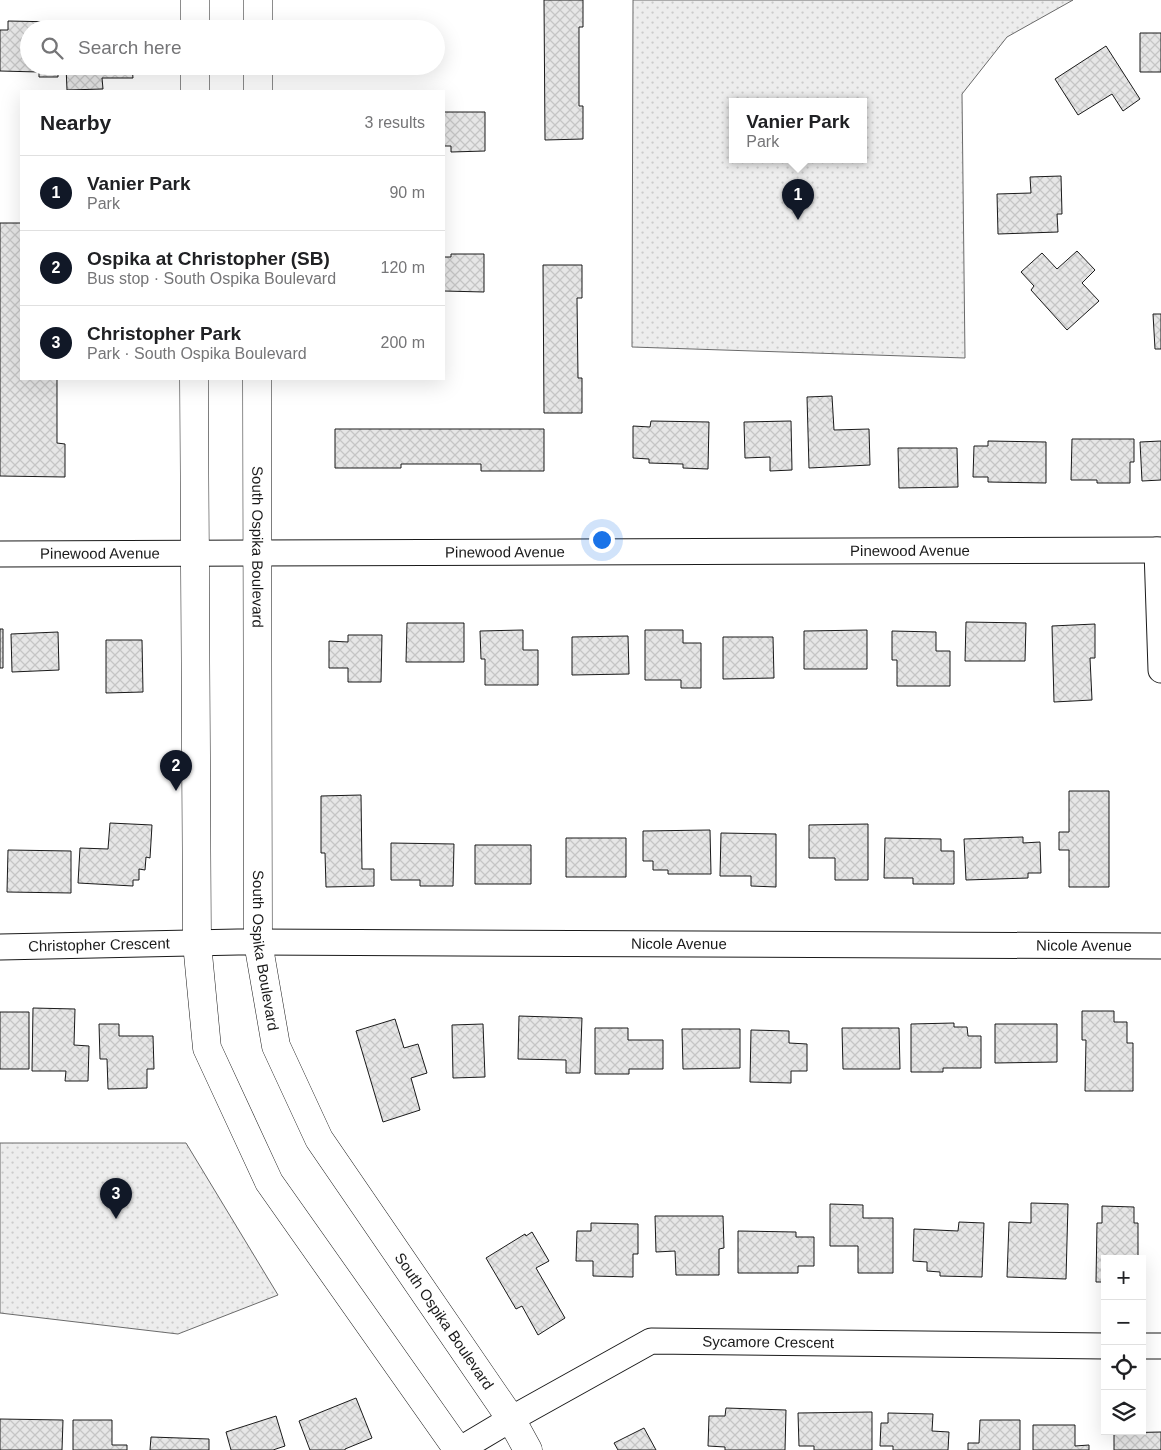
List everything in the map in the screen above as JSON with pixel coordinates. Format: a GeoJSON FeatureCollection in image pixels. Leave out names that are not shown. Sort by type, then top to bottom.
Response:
{"type":"FeatureCollection","features":[{"type":"Feature","properties":{"kind":"main road"},"geometry":{"type":"LineString","coordinates":[[195,0],[195,20]]}},
{"type":"Feature","properties":{"kind":"main road"},"geometry":{"type":"LineString","coordinates":[[258,0],[258,20]]}},
{"type":"Feature","properties":{"kind":"main road"},"geometry":{"type":"LineString","coordinates":[[195,75],[195,90]]}},
{"type":"Feature","properties":{"kind":"main road"},"geometry":{"type":"LineString","coordinates":[[258,75],[258,90]]}},
{"type":"Feature","properties":{"kind":"main road"},"geometry":{"type":"LineString","coordinates":[[194,380],[197,943],[207,1048],[269,1182],[459,1450]]}},
{"type":"Feature","properties":{"kind":"main road","name":"South Ospika Boulevard"},"geometry":{"type":"LineString","coordinates":[[257,380],[258,942],[276,1046],[319,1139],[511,1419],[528,1450]]}},
{"type":"Feature","properties":{"kind":"street","name":"Pinewood Avenue"},"geometry":{"type":"LineString","coordinates":[[0,554],[1159,550]]}},
{"type":"Feature","properties":{"kind":"street"},"geometry":{"type":"LineString","coordinates":[[1159,550],[1161,670]]}},
{"type":"Feature","properties":{"kind":"street","name":"Nicole Avenue"},"geometry":{"type":"LineString","coordinates":[[197,943],[1161,946]]}},
{"type":"Feature","properties":{"kind":"street","name":"Christopher Crescent"},"geometry":{"type":"LineString","coordinates":[[0,947],[197,943]]}},
{"type":"Feature","properties":{"kind":"street","name":"Sycamore Crescent"},"geometry":{"type":"LineString","coordinates":[[459,1450],[651,1341],[1101,1346]]}},
{"type":"Feature","properties":{"kind":"street"},"geometry":{"type":"LineString","coordinates":[[1146,1346],[1161,1346]]}},
{"type":"Feature","properties":{"kind":"shaded area"},"geometry":{"type":"Polygon","coordinates":[[[633,0],[1073,0],[1007,37],[962,94],[965,358],[632,347],[633,0]]]}},
{"type":"Feature","properties":{"kind":"shaded area"},"geometry":{"type":"Polygon","coordinates":[[[0,1143],[186,1143],[278,1295],[178,1334],[0,1313],[0,1143]]]}},
{"type":"Feature","properties":{"kind":"building"},"geometry":{"type":"Polygon","coordinates":[[[544,0],[583,0],[583,27],[579,27],[579,106],[583,106],[583,139],[545,140],[544,0]]]}},
{"type":"Feature","properties":{"kind":"building"},"geometry":{"type":"Polygon","coordinates":[[[8,21],[20,21],[20,72],[0,71],[0,30],[8,30],[8,21]]]}},
{"type":"Feature","properties":{"kind":"building"},"geometry":{"type":"Polygon","coordinates":[[[1140,33],[1161,33],[1161,72],[1140,72],[1140,33]]]}},
{"type":"Feature","properties":{"kind":"building"},"geometry":{"type":"Polygon","coordinates":[[[1106,46],[1140,99],[1123,111],[1112,94],[1078,115],[1055,79],[1106,46]]]}},
{"type":"Feature","properties":{"kind":"building"},"geometry":{"type":"Polygon","coordinates":[[[39,75],[58,75],[58,77],[39,77],[39,75]]]}},
{"type":"Feature","properties":{"kind":"building"},"geometry":{"type":"Polygon","coordinates":[[[66,75],[133,75],[133,78],[102,78],[103,89],[67,90],[66,75]]]}},
{"type":"Feature","properties":{"kind":"building"},"geometry":{"type":"Polygon","coordinates":[[[445,112],[485,112],[485,151],[451,152],[451,146],[445,146],[445,112]]]}},
{"type":"Feature","properties":{"kind":"building"},"geometry":{"type":"Polygon","coordinates":[[[1061,176],[1062,214],[1057,214],[1058,232],[998,234],[997,194],[1031,193],[1030,177],[1061,176]]]}},
{"type":"Feature","properties":{"kind":"building"},"geometry":{"type":"Polygon","coordinates":[[[0,223],[20,223],[20,380],[57,380],[57,443],[65,444],[65,477],[0,476],[0,223]]]}},
{"type":"Feature","properties":{"kind":"building"},"geometry":{"type":"Polygon","coordinates":[[[1077,251],[1095,270],[1082,283],[1099,301],[1067,330],[1031,290],[1034,286],[1021,272],[1042,253],[1057,269],[1077,251]]]}},
{"type":"Feature","properties":{"kind":"building"},"geometry":{"type":"Polygon","coordinates":[[[451,254],[484,254],[484,292],[445,291],[445,257],[451,257],[451,254]]]}},
{"type":"Feature","properties":{"kind":"building"},"geometry":{"type":"Polygon","coordinates":[[[543,265],[582,265],[582,298],[577,298],[578,378],[582,378],[582,413],[544,413],[543,265]]]}},
{"type":"Feature","properties":{"kind":"building"},"geometry":{"type":"Polygon","coordinates":[[[1153,314],[1161,314],[1161,349],[1155,349],[1153,314]]]}},
{"type":"Feature","properties":{"kind":"building"},"geometry":{"type":"Polygon","coordinates":[[[832,396],[834,430],[869,429],[870,465],[809,468],[807,397],[832,396]]]}},
{"type":"Feature","properties":{"kind":"building"},"geometry":{"type":"Polygon","coordinates":[[[651,421],[709,422],[708,469],[683,468],[683,464],[649,463],[649,459],[633,458],[633,426],[650,427],[651,421]]]}},
{"type":"Feature","properties":{"kind":"building"},"geometry":{"type":"Polygon","coordinates":[[[791,421],[792,470],[770,471],[770,457],[745,458],[744,422],[791,421]]]}},
{"type":"Feature","properties":{"kind":"building"},"geometry":{"type":"Polygon","coordinates":[[[335,429],[544,429],[544,471],[481,471],[481,464],[401,464],[401,468],[335,468],[335,429]]]}},
{"type":"Feature","properties":{"kind":"building"},"geometry":{"type":"Polygon","coordinates":[[[1072,439],[1134,439],[1134,462],[1130,462],[1130,483],[1097,483],[1097,480],[1071,480],[1072,439]]]}},
{"type":"Feature","properties":{"kind":"building"},"geometry":{"type":"Polygon","coordinates":[[[988,441],[1046,442],[1046,483],[988,482],[988,477],[973,477],[974,446],[988,446],[988,441]]]}},
{"type":"Feature","properties":{"kind":"building"},"geometry":{"type":"Polygon","coordinates":[[[1161,441],[1161,480],[1142,481],[1140,442],[1161,441]]]}},
{"type":"Feature","properties":{"kind":"building"},"geometry":{"type":"Polygon","coordinates":[[[898,448],[957,448],[958,487],[899,488],[898,448]]]}},
{"type":"Feature","properties":{"kind":"building"},"geometry":{"type":"Polygon","coordinates":[[[966,622],[1026,623],[1025,661],[965,661],[966,622]]]}},
{"type":"Feature","properties":{"kind":"building"},"geometry":{"type":"Polygon","coordinates":[[[407,623],[464,623],[464,662],[406,662],[407,623]]]}},
{"type":"Feature","properties":{"kind":"building"},"geometry":{"type":"Polygon","coordinates":[[[1095,624],[1095,658],[1090,658],[1092,700],[1054,702],[1052,626],[1095,624]]]}},
{"type":"Feature","properties":{"kind":"building"},"geometry":{"type":"Polygon","coordinates":[[[0,629],[3,629],[3,668],[0,668],[0,629]]]}},
{"type":"Feature","properties":{"kind":"building"},"geometry":{"type":"Polygon","coordinates":[[[523,630],[523,650],[538,650],[538,685],[485,685],[485,659],[481,659],[480,631],[523,630]]]}},
{"type":"Feature","properties":{"kind":"building"},"geometry":{"type":"Polygon","coordinates":[[[645,630],[683,630],[683,643],[701,643],[701,688],[681,688],[681,680],[645,680],[645,630]]]}},
{"type":"Feature","properties":{"kind":"building"},"geometry":{"type":"Polygon","coordinates":[[[867,630],[867,669],[804,669],[804,631],[867,630]]]}},
{"type":"Feature","properties":{"kind":"building"},"geometry":{"type":"Polygon","coordinates":[[[892,631],[936,632],[936,651],[950,651],[950,686],[897,686],[897,660],[892,660],[892,631]]]}},
{"type":"Feature","properties":{"kind":"building"},"geometry":{"type":"Polygon","coordinates":[[[58,632],[59,670],[12,672],[11,634],[58,632]]]}},
{"type":"Feature","properties":{"kind":"building"},"geometry":{"type":"Polygon","coordinates":[[[348,635],[382,635],[381,682],[348,682],[348,668],[329,668],[329,641],[348,642],[348,635]]]}},
{"type":"Feature","properties":{"kind":"building"},"geometry":{"type":"Polygon","coordinates":[[[628,636],[629,674],[572,675],[572,637],[628,636]]]}},
{"type":"Feature","properties":{"kind":"building"},"geometry":{"type":"Polygon","coordinates":[[[723,637],[773,637],[774,678],[723,679],[723,637]]]}},
{"type":"Feature","properties":{"kind":"building"},"geometry":{"type":"Polygon","coordinates":[[[106,640],[142,640],[143,692],[106,693],[106,640]]]}},
{"type":"Feature","properties":{"kind":"building"},"geometry":{"type":"Polygon","coordinates":[[[1069,791],[1109,791],[1109,887],[1069,887],[1069,850],[1059,850],[1059,832],[1069,832],[1069,791]]]}},
{"type":"Feature","properties":{"kind":"building"},"geometry":{"type":"Polygon","coordinates":[[[361,795],[362,869],[374,869],[374,886],[326,887],[325,853],[321,853],[321,796],[361,795]]]}},
{"type":"Feature","properties":{"kind":"building"},"geometry":{"type":"Polygon","coordinates":[[[110,823],[152,825],[150,858],[146,857],[145,870],[139,869],[139,880],[133,880],[133,886],[78,883],[80,848],[108,849],[110,823]]]}},
{"type":"Feature","properties":{"kind":"building"},"geometry":{"type":"Polygon","coordinates":[[[868,824],[868,880],[835,880],[835,858],[809,858],[809,825],[868,824]]]}},
{"type":"Feature","properties":{"kind":"building"},"geometry":{"type":"Polygon","coordinates":[[[710,830],[711,874],[668,874],[668,870],[653,870],[653,861],[643,861],[643,831],[710,830]]]}},
{"type":"Feature","properties":{"kind":"building"},"geometry":{"type":"Polygon","coordinates":[[[721,833],[776,834],[776,887],[751,886],[751,876],[720,876],[721,833]]]}},
{"type":"Feature","properties":{"kind":"building"},"geometry":{"type":"Polygon","coordinates":[[[1023,837],[1023,843],[1040,842],[1041,873],[1028,873],[1028,878],[966,880],[964,839],[1023,837]]]}},
{"type":"Feature","properties":{"kind":"building"},"geometry":{"type":"Polygon","coordinates":[[[566,838],[626,838],[626,877],[566,877],[566,838]]]}},
{"type":"Feature","properties":{"kind":"building"},"geometry":{"type":"Polygon","coordinates":[[[885,838],[941,839],[941,851],[954,851],[954,884],[913,884],[913,878],[884,878],[885,838]]]}},
{"type":"Feature","properties":{"kind":"building"},"geometry":{"type":"Polygon","coordinates":[[[391,843],[454,844],[453,886],[420,886],[420,880],[391,880],[391,843]]]}},
{"type":"Feature","properties":{"kind":"building"},"geometry":{"type":"Polygon","coordinates":[[[475,845],[531,845],[531,884],[475,884],[475,845]]]}},
{"type":"Feature","properties":{"kind":"building"},"geometry":{"type":"Polygon","coordinates":[[[8,850],[71,851],[71,893],[7,892],[8,850]]]}},
{"type":"Feature","properties":{"kind":"building"},"geometry":{"type":"Polygon","coordinates":[[[33,1008],[75,1009],[74,1045],[89,1046],[88,1081],[65,1081],[66,1071],[32,1071],[33,1008]]]}},
{"type":"Feature","properties":{"kind":"building"},"geometry":{"type":"Polygon","coordinates":[[[1082,1011],[1114,1011],[1114,1022],[1127,1022],[1127,1043],[1133,1043],[1133,1091],[1085,1091],[1086,1040],[1082,1040],[1082,1011]]]}},
{"type":"Feature","properties":{"kind":"building"},"geometry":{"type":"Polygon","coordinates":[[[0,1012],[29,1012],[29,1069],[0,1069],[0,1012]]]}},
{"type":"Feature","properties":{"kind":"building"},"geometry":{"type":"Polygon","coordinates":[[[519,1016],[582,1018],[580,1073],[566,1073],[566,1060],[518,1059],[519,1016]]]}},
{"type":"Feature","properties":{"kind":"building"},"geometry":{"type":"Polygon","coordinates":[[[395,1019],[404,1048],[418,1044],[427,1073],[411,1078],[420,1110],[383,1122],[356,1031],[395,1019]]]}},
{"type":"Feature","properties":{"kind":"building"},"geometry":{"type":"Polygon","coordinates":[[[954,1023],[954,1027],[967,1027],[968,1036],[981,1036],[981,1068],[943,1068],[943,1072],[911,1072],[911,1024],[954,1023]]]}},
{"type":"Feature","properties":{"kind":"building"},"geometry":{"type":"Polygon","coordinates":[[[99,1024],[119,1024],[119,1036],[153,1036],[154,1069],[147,1069],[147,1088],[108,1089],[107,1059],[100,1059],[99,1024]]]}},
{"type":"Feature","properties":{"kind":"building"},"geometry":{"type":"Polygon","coordinates":[[[483,1024],[485,1077],[453,1078],[452,1025],[483,1024]]]}},
{"type":"Feature","properties":{"kind":"building"},"geometry":{"type":"Polygon","coordinates":[[[995,1024],[1057,1024],[1057,1062],[995,1063],[995,1024]]]}},
{"type":"Feature","properties":{"kind":"building"},"geometry":{"type":"Polygon","coordinates":[[[595,1028],[628,1028],[628,1040],[663,1040],[663,1069],[629,1069],[629,1074],[595,1074],[595,1028]]]}},
{"type":"Feature","properties":{"kind":"building"},"geometry":{"type":"Polygon","coordinates":[[[842,1028],[899,1028],[900,1069],[843,1069],[842,1028]]]}},
{"type":"Feature","properties":{"kind":"building"},"geometry":{"type":"Polygon","coordinates":[[[682,1029],[740,1029],[740,1068],[683,1069],[682,1029]]]}},
{"type":"Feature","properties":{"kind":"building"},"geometry":{"type":"Polygon","coordinates":[[[751,1030],[789,1031],[789,1043],[807,1044],[807,1071],[791,1071],[791,1083],[750,1082],[751,1030]]]}},
{"type":"Feature","properties":{"kind":"building"},"geometry":{"type":"Polygon","coordinates":[[[1031,1203],[1068,1204],[1066,1279],[1007,1277],[1009,1222],[1031,1223],[1031,1203]]]}},
{"type":"Feature","properties":{"kind":"building"},"geometry":{"type":"Polygon","coordinates":[[[830,1204],[863,1205],[863,1218],[893,1218],[893,1273],[858,1273],[858,1246],[830,1246],[830,1204]]]}},
{"type":"Feature","properties":{"kind":"building"},"geometry":{"type":"Polygon","coordinates":[[[1102,1206],[1134,1207],[1134,1223],[1138,1223],[1138,1255],[1101,1255],[1101,1282],[1096,1282],[1097,1223],[1102,1223],[1102,1206]]]}},
{"type":"Feature","properties":{"kind":"building"},"geometry":{"type":"Polygon","coordinates":[[[655,1216],[723,1216],[724,1248],[719,1249],[719,1275],[676,1275],[675,1251],[656,1252],[655,1216]]]}},
{"type":"Feature","properties":{"kind":"building"},"geometry":{"type":"Polygon","coordinates":[[[959,1222],[984,1223],[982,1277],[940,1276],[940,1272],[927,1271],[927,1262],[913,1261],[914,1229],[958,1231],[959,1222]]]}},
{"type":"Feature","properties":{"kind":"building"},"geometry":{"type":"Polygon","coordinates":[[[591,1223],[638,1224],[638,1254],[633,1254],[633,1277],[593,1276],[593,1261],[576,1261],[577,1231],[591,1231],[591,1223]]]}},
{"type":"Feature","properties":{"kind":"building"},"geometry":{"type":"Polygon","coordinates":[[[738,1231],[796,1232],[796,1237],[814,1237],[814,1266],[798,1266],[798,1273],[738,1273],[738,1231]]]}},
{"type":"Feature","properties":{"kind":"building"},"geometry":{"type":"Polygon","coordinates":[[[532,1232],[549,1261],[536,1268],[565,1318],[538,1335],[522,1306],[516,1309],[486,1258],[525,1234],[526,1236],[532,1232]]]}},
{"type":"Feature","properties":{"kind":"building"},"geometry":{"type":"Polygon","coordinates":[[[356,1398],[372,1438],[345,1450],[310,1450],[299,1421],[356,1398]]]}},
{"type":"Feature","properties":{"kind":"building"},"geometry":{"type":"Polygon","coordinates":[[[726,1408],[786,1410],[785,1450],[725,1450],[725,1447],[708,1446],[709,1416],[725,1416],[726,1408]]]}},
{"type":"Feature","properties":{"kind":"building"},"geometry":{"type":"Polygon","coordinates":[[[872,1412],[872,1450],[814,1450],[814,1446],[799,1446],[798,1413],[872,1412]]]}},
{"type":"Feature","properties":{"kind":"building"},"geometry":{"type":"Polygon","coordinates":[[[888,1413],[933,1414],[932,1431],[949,1432],[948,1450],[893,1450],[893,1446],[880,1446],[881,1423],[888,1423],[888,1413]]]}},
{"type":"Feature","properties":{"kind":"building"},"geometry":{"type":"Polygon","coordinates":[[[276,1416],[285,1446],[273,1450],[231,1450],[226,1432],[276,1416]]]}},
{"type":"Feature","properties":{"kind":"building"},"geometry":{"type":"Polygon","coordinates":[[[0,1419],[63,1420],[62,1450],[0,1450],[0,1419]]]}},
{"type":"Feature","properties":{"kind":"building"},"geometry":{"type":"Polygon","coordinates":[[[73,1420],[112,1420],[112,1445],[127,1445],[127,1450],[73,1450],[73,1420]]]}},
{"type":"Feature","properties":{"kind":"building"},"geometry":{"type":"Polygon","coordinates":[[[980,1420],[1020,1420],[1020,1450],[968,1450],[968,1443],[979,1443],[980,1420]]]}},
{"type":"Feature","properties":{"kind":"building"},"geometry":{"type":"Polygon","coordinates":[[[1033,1425],[1075,1425],[1075,1446],[1089,1445],[1089,1450],[1033,1450],[1033,1425]]]}},
{"type":"Feature","properties":{"kind":"building"},"geometry":{"type":"Polygon","coordinates":[[[644,1428],[656,1450],[618,1450],[614,1443],[644,1428]]]}},
{"type":"Feature","properties":{"kind":"building"},"geometry":{"type":"Polygon","coordinates":[[[1146,1432],[1161,1432],[1161,1450],[1114,1450],[1114,1435],[1146,1435],[1146,1432]]]}},
{"type":"Feature","properties":{"kind":"building"},"geometry":{"type":"Polygon","coordinates":[[[151,1437],[209,1439],[209,1450],[150,1450],[151,1437]]]}},
{"type":"Feature","properties":{"kind":"place","name":"Vanier Park"},"geometry":{"type":"Point","coordinates":[798,220]}},
{"type":"Feature","properties":{"kind":"place","name":"Ospika at Christopher (SB)"},"geometry":{"type":"Point","coordinates":[176,791]}},
{"type":"Feature","properties":{"kind":"place","name":"Christopher Park"},"geometry":{"type":"Point","coordinates":[116,1219]}}]}
